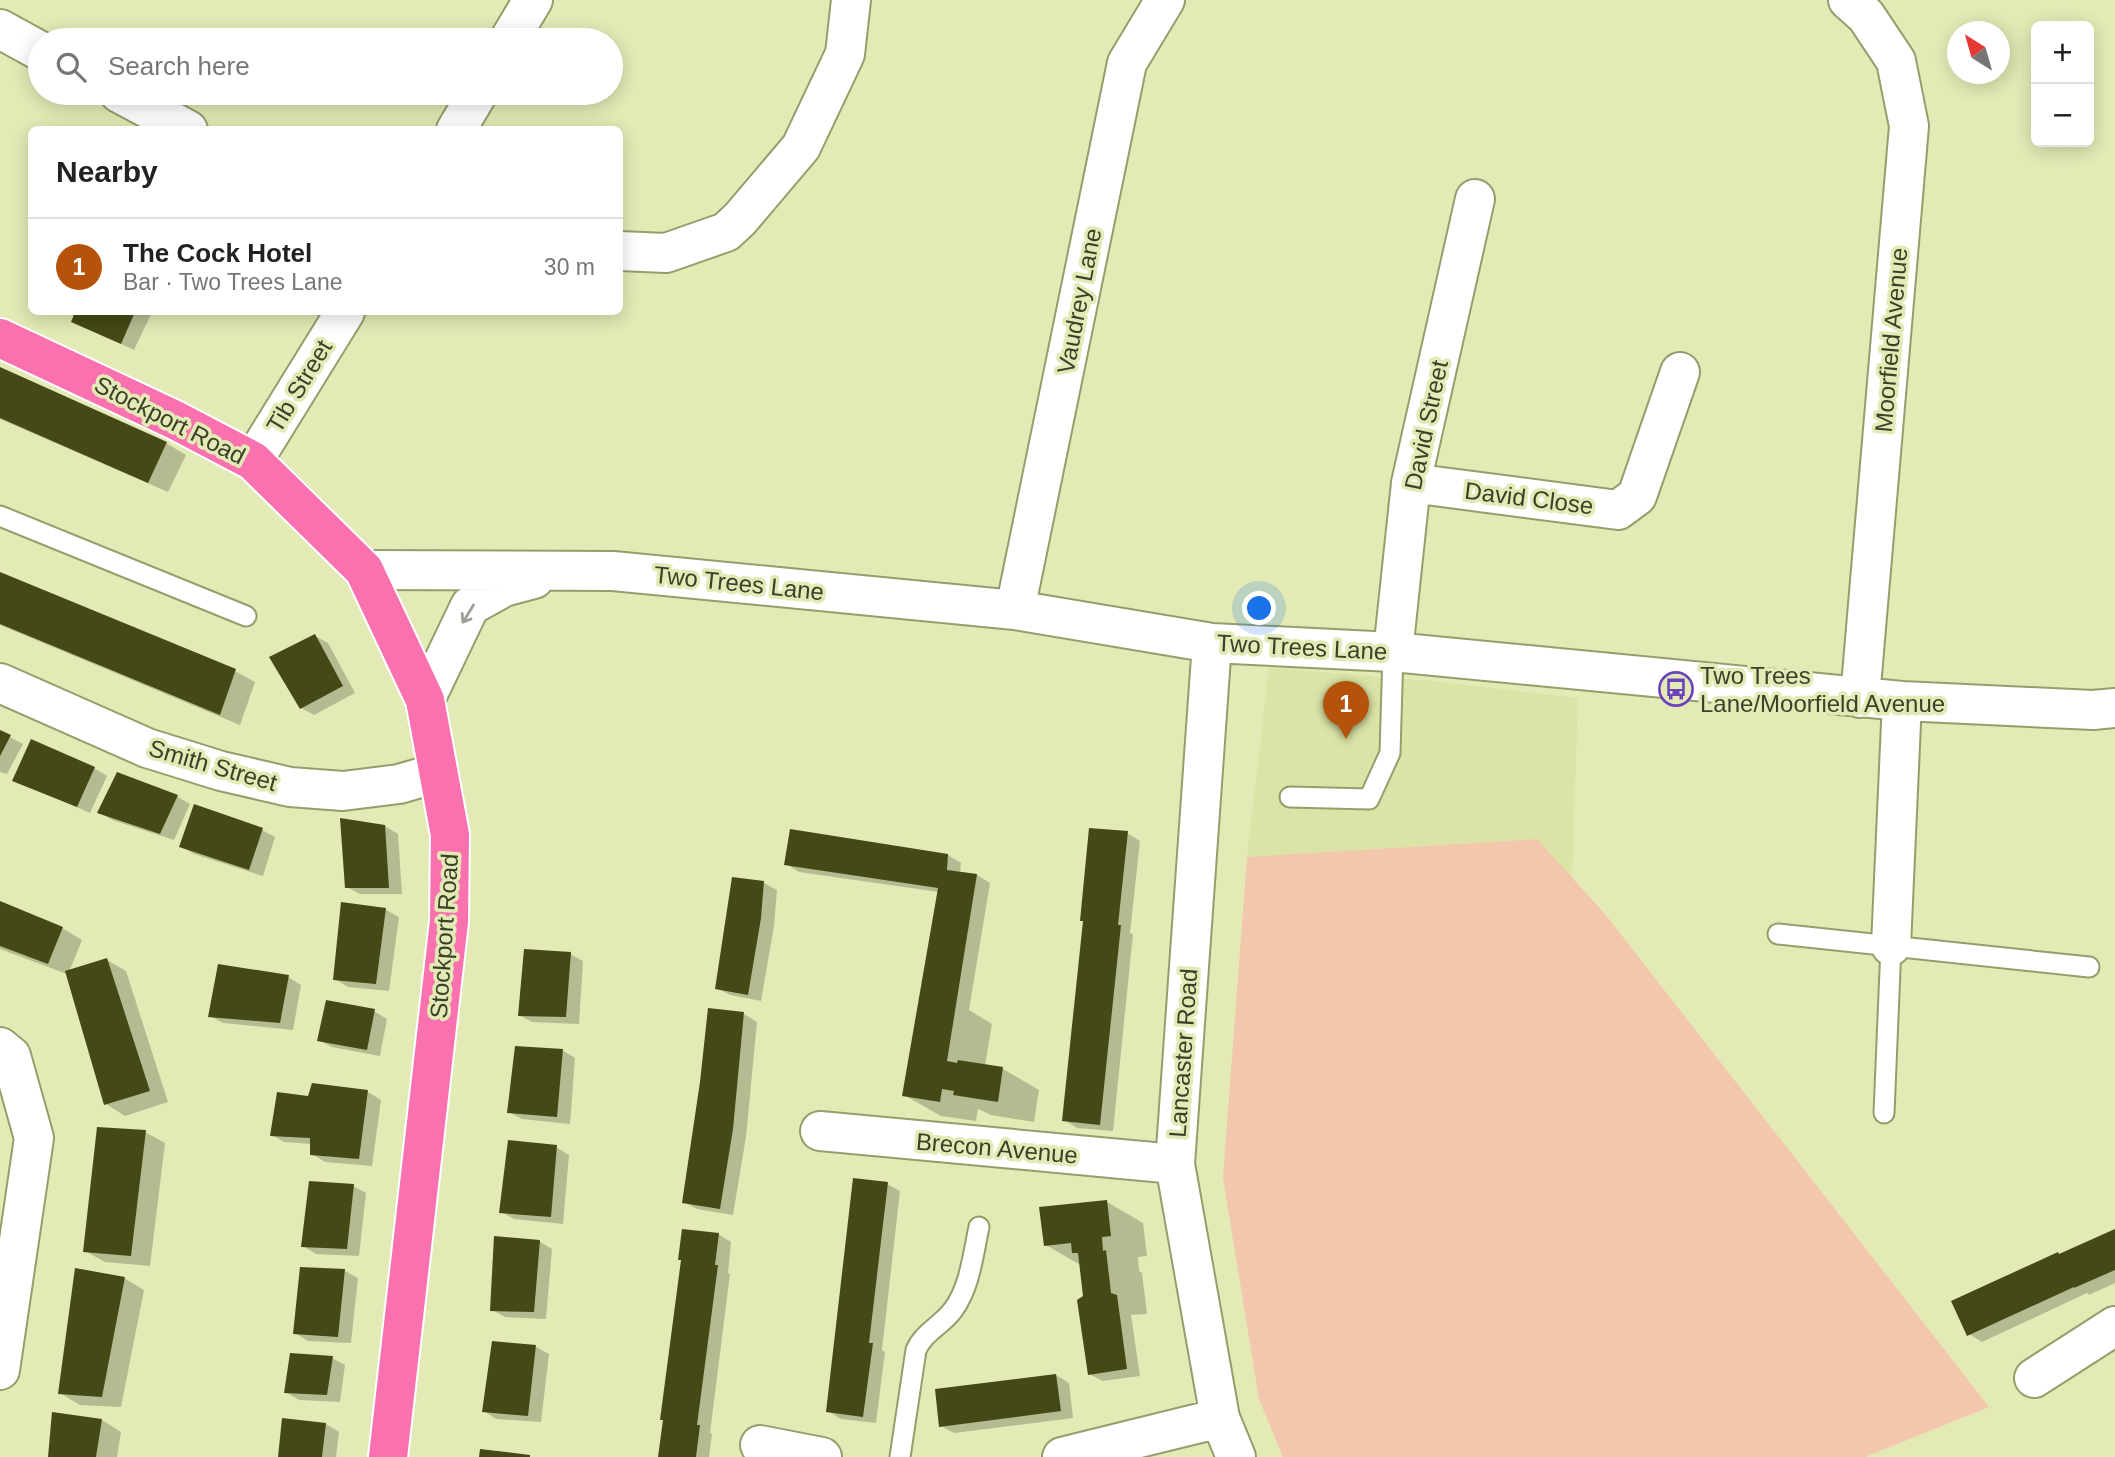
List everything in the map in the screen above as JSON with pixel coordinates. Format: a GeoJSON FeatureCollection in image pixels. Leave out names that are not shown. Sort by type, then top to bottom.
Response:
{"type":"FeatureCollection","features":[{"type":"Feature","properties":{"kind":"highway","name":"Stockport Road"},"geometry":{"type":"LineString","coordinates":[[0,338],[175,420],[253,461],[364,570],[425,701],[450,835],[449,921],[388,1457]]}},
{"type":"Feature","properties":{"kind":"street"},"geometry":{"type":"LineString","coordinates":[[516,28],[533,0]]}},
{"type":"Feature","properties":{"kind":"street"},"geometry":{"type":"LineString","coordinates":[[623,251],[666,253],[726,232],[740,219],[801,147],[845,54],[851,0]]}},
{"type":"Feature","properties":{"kind":"street","name":"Vaudrey Lane"},"geometry":{"type":"LineString","coordinates":[[1015,610],[1127,63],[1165,0]]}},
{"type":"Feature","properties":{"kind":"street","name":"Moorfield Avenue"},"geometry":{"type":"LineString","coordinates":[[1848,0],[1866,16],[1896,61],[1909,126],[1860,698]]}},
{"type":"Feature","properties":{"kind":"street"},"geometry":{"type":"LineString","coordinates":[[0,29],[28,44]]}},
{"type":"Feature","properties":{"kind":"street"},"geometry":{"type":"LineString","coordinates":[[141,105],[181,126]]}},
{"type":"Feature","properties":{"kind":"street"},"geometry":{"type":"LineString","coordinates":[[458,126],[471,105]]}},
{"type":"Feature","properties":{"kind":"street","name":"David Street"},"geometry":{"type":"LineString","coordinates":[[1393,652],[1411,483],[1475,200]]}},
{"type":"Feature","properties":{"kind":"street","name":"Tib Street"},"geometry":{"type":"LineString","coordinates":[[253,461],[343,315]]}},
{"type":"Feature","properties":{"kind":"street","name":"David Close"},"geometry":{"type":"LineString","coordinates":[[1411,483],[1618,510],[1637,496],[1680,372]]}},
{"type":"Feature","properties":{"kind":"street","name":"Two Trees Lane"},"geometry":{"type":"LineString","coordinates":[[364,570],[573,570],[627,573],[1015,610],[1212,643],[1393,652],[1860,698],[2093,710],[2115,708]]}},
{"type":"Feature","properties":{"kind":"street"},"geometry":{"type":"LineString","coordinates":[[425,701],[470,606],[505,587],[573,570]]}},
{"type":"Feature","properties":{"kind":"street","name":"Lancaster Road"},"geometry":{"type":"LineString","coordinates":[[1212,643],[1175,1164],[1220,1418],[1236,1457]]}},
{"type":"Feature","properties":{"kind":"street","name":"Smith Street"},"geometry":{"type":"LineString","coordinates":[[0,682],[148,748],[221,771],[290,787],[344,791],[399,784],[437,773]]}},
{"type":"Feature","properties":{"kind":"street"},"geometry":{"type":"LineString","coordinates":[[1891,946],[1902,701]]}},
{"type":"Feature","properties":{"kind":"street"},"geometry":{"type":"LineString","coordinates":[[0,1047],[11,1056],[34,1138],[0,1370]]}},
{"type":"Feature","properties":{"kind":"street","name":"Brecon Avenue"},"geometry":{"type":"LineString","coordinates":[[820,1131],[1175,1164]]}},
{"type":"Feature","properties":{"kind":"street"},"geometry":{"type":"LineString","coordinates":[[2034,1378],[2115,1326]]}},
{"type":"Feature","properties":{"kind":"street"},"geometry":{"type":"LineString","coordinates":[[1062,1457],[1220,1418]]}},
{"type":"Feature","properties":{"kind":"street"},"geometry":{"type":"LineString","coordinates":[[760,1445],[822,1457]]}},
{"type":"Feature","properties":{"kind":"lane"},"geometry":{"type":"LineString","coordinates":[[0,516],[246,616]]}},
{"type":"Feature","properties":{"kind":"lane"},"geometry":{"type":"LineString","coordinates":[[1290,797],[1369,799],[1390,753],[1393,652]]}},
{"type":"Feature","properties":{"kind":"lane"},"geometry":{"type":"LineString","coordinates":[[1778,934],[2089,967]]}},
{"type":"Feature","properties":{"kind":"lane"},"geometry":{"type":"LineString","coordinates":[[1884,1113],[1891,946]]}},
{"type":"Feature","properties":{"kind":"lane"},"geometry":{"type":"LineString","coordinates":[[900,1457],[916,1350],[921,1338],[952,1311],[960,1296],[967,1281],[979,1227]]}},
{"type":"Feature","properties":{"kind":"shaded area"},"geometry":{"type":"Polygon","coordinates":[[[1269,668],[1433,681],[1578,698],[1572,878],[1536,839],[1247,857],[1269,668]]]}},
{"type":"Feature","properties":{"kind":"shaded area"},"geometry":{"type":"Polygon","coordinates":[[[1537,839],[1605,914],[1989,1407],[1865,1457],[1283,1457],[1259,1399],[1223,1178],[1247,857],[1537,839]]]}},
{"type":"Feature","properties":{"kind":"building"},"geometry":{"type":"Polygon","coordinates":[[[74,315],[134,315],[121,344],[71,322],[74,315]]]}},
{"type":"Feature","properties":{"kind":"building"},"geometry":{"type":"Polygon","coordinates":[[[0,367],[167,442],[148,483],[0,418],[0,367]]]}},
{"type":"Feature","properties":{"kind":"building"},"geometry":{"type":"Polygon","coordinates":[[[0,572],[236,669],[220,715],[0,624],[0,572]]]}},
{"type":"Feature","properties":{"kind":"building"},"geometry":{"type":"Polygon","coordinates":[[[315,634],[343,686],[300,709],[269,657],[315,634]]]}},
{"type":"Feature","properties":{"kind":"building"},"geometry":{"type":"Polygon","coordinates":[[[0,730],[11,735],[0,756],[0,730]]]}},
{"type":"Feature","properties":{"kind":"building"},"geometry":{"type":"Polygon","coordinates":[[[31,739],[95,767],[77,807],[12,781],[31,739]]]}},
{"type":"Feature","properties":{"kind":"building"},"geometry":{"type":"Polygon","coordinates":[[[117,772],[178,795],[160,834],[97,813],[117,772]]]}},
{"type":"Feature","properties":{"kind":"building"},"geometry":{"type":"Polygon","coordinates":[[[194,804],[263,828],[249,870],[179,847],[194,804]]]}},
{"type":"Feature","properties":{"kind":"building"},"geometry":{"type":"Polygon","coordinates":[[[340,818],[385,825],[389,888],[345,888],[340,818]]]}},
{"type":"Feature","properties":{"kind":"building"},"geometry":{"type":"Polygon","coordinates":[[[1089,828],[1128,831],[1100,1125],[1062,1121],[1083,921],[1080,921],[1089,828]]]}},
{"type":"Feature","properties":{"kind":"building"},"geometry":{"type":"Polygon","coordinates":[[[790,829],[948,854],[947,870],[977,874],[947,1061],[957,1063],[958,1060],[1003,1067],[998,1102],[953,1095],[954,1091],[942,1089],[940,1102],[902,1096],[938,888],[784,865],[790,829]]]}},
{"type":"Feature","properties":{"kind":"building"},"geometry":{"type":"Polygon","coordinates":[[[732,877],[764,881],[761,918],[748,995],[715,989],[732,877]]]}},
{"type":"Feature","properties":{"kind":"building"},"geometry":{"type":"Polygon","coordinates":[[[0,901],[63,927],[48,964],[0,946],[0,901]]]}},
{"type":"Feature","properties":{"kind":"building"},"geometry":{"type":"Polygon","coordinates":[[[341,902],[386,908],[376,984],[333,980],[341,902]]]}},
{"type":"Feature","properties":{"kind":"building"},"geometry":{"type":"Polygon","coordinates":[[[524,949],[571,952],[566,1017],[518,1016],[524,949]]]}},
{"type":"Feature","properties":{"kind":"building"},"geometry":{"type":"Polygon","coordinates":[[[107,958],[150,1091],[104,1105],[65,971],[107,958]]]}},
{"type":"Feature","properties":{"kind":"building"},"geometry":{"type":"Polygon","coordinates":[[[218,964],[289,975],[280,1023],[208,1017],[218,964]]]}},
{"type":"Feature","properties":{"kind":"building"},"geometry":{"type":"Polygon","coordinates":[[[326,1000],[375,1009],[367,1050],[317,1041],[326,1000]]]}},
{"type":"Feature","properties":{"kind":"building"},"geometry":{"type":"Polygon","coordinates":[[[708,1008],[744,1012],[733,1129],[720,1209],[682,1203],[708,1008]]]}},
{"type":"Feature","properties":{"kind":"building"},"geometry":{"type":"Polygon","coordinates":[[[515,1046],[563,1049],[557,1117],[507,1113],[515,1046]]]}},
{"type":"Feature","properties":{"kind":"building"},"geometry":{"type":"Polygon","coordinates":[[[312,1083],[368,1090],[359,1159],[310,1155],[310,1138],[270,1136],[277,1092],[308,1096],[312,1083]]]}},
{"type":"Feature","properties":{"kind":"building"},"geometry":{"type":"Polygon","coordinates":[[[97,1127],[146,1130],[131,1256],[83,1252],[97,1127]]]}},
{"type":"Feature","properties":{"kind":"building"},"geometry":{"type":"Polygon","coordinates":[[[508,1140],[557,1145],[551,1217],[499,1213],[508,1140]]]}},
{"type":"Feature","properties":{"kind":"building"},"geometry":{"type":"Polygon","coordinates":[[[853,1178],[888,1182],[869,1343],[873,1343],[863,1417],[826,1412],[853,1178]]]}},
{"type":"Feature","properties":{"kind":"building"},"geometry":{"type":"Polygon","coordinates":[[[309,1181],[354,1184],[347,1249],[301,1247],[309,1181]]]}},
{"type":"Feature","properties":{"kind":"building"},"geometry":{"type":"Polygon","coordinates":[[[1107,1200],[1111,1236],[1102,1237],[1103,1251],[1106,1250],[1111,1293],[1117,1295],[1127,1369],[1088,1375],[1077,1300],[1083,1296],[1078,1253],[1072,1253],[1071,1243],[1044,1246],[1039,1207],[1107,1200]]]}},
{"type":"Feature","properties":{"kind":"building"},"geometry":{"type":"Polygon","coordinates":[[[682,1229],[719,1233],[715,1265],[718,1265],[697,1425],[700,1425],[696,1457],[658,1457],[663,1420],[660,1420],[681,1260],[678,1260],[682,1229]]]}},
{"type":"Feature","properties":{"kind":"building"},"geometry":{"type":"Polygon","coordinates":[[[2115,1229],[2115,1270],[1967,1336],[1951,1301],[2115,1229]]]}},
{"type":"Feature","properties":{"kind":"building"},"geometry":{"type":"Polygon","coordinates":[[[494,1236],[540,1240],[534,1312],[490,1311],[494,1236]]]}},
{"type":"Feature","properties":{"kind":"building"},"geometry":{"type":"Polygon","coordinates":[[[300,1267],[345,1269],[338,1337],[293,1334],[300,1267]]]}},
{"type":"Feature","properties":{"kind":"building"},"geometry":{"type":"Polygon","coordinates":[[[75,1268],[125,1277],[102,1397],[58,1394],[75,1268]]]}},
{"type":"Feature","properties":{"kind":"building"},"geometry":{"type":"Polygon","coordinates":[[[492,1341],[536,1345],[528,1416],[482,1412],[492,1341]]]}},
{"type":"Feature","properties":{"kind":"building"},"geometry":{"type":"Polygon","coordinates":[[[290,1353],[333,1356],[327,1395],[284,1393],[290,1353]]]}},
{"type":"Feature","properties":{"kind":"building"},"geometry":{"type":"Polygon","coordinates":[[[1056,1374],[1061,1411],[939,1427],[935,1389],[1056,1374]]]}},
{"type":"Feature","properties":{"kind":"building"},"geometry":{"type":"Polygon","coordinates":[[[52,1412],[102,1419],[96,1457],[48,1457],[52,1412]]]}},
{"type":"Feature","properties":{"kind":"building"},"geometry":{"type":"Polygon","coordinates":[[[282,1418],[326,1423],[322,1457],[278,1457],[282,1418]]]}},
{"type":"Feature","properties":{"kind":"building"},"geometry":{"type":"Polygon","coordinates":[[[480,1449],[530,1455],[530,1457],[479,1457],[480,1449]]]}},
{"type":"Feature","properties":{"kind":"place","name":"Two Trees Lane/Moorfield Avenue"},"geometry":{"type":"Point","coordinates":[1676,689]}},
{"type":"Feature","properties":{"kind":"place","name":"The Cock Hotel"},"geometry":{"type":"Point","coordinates":[1346,739]}}]}
